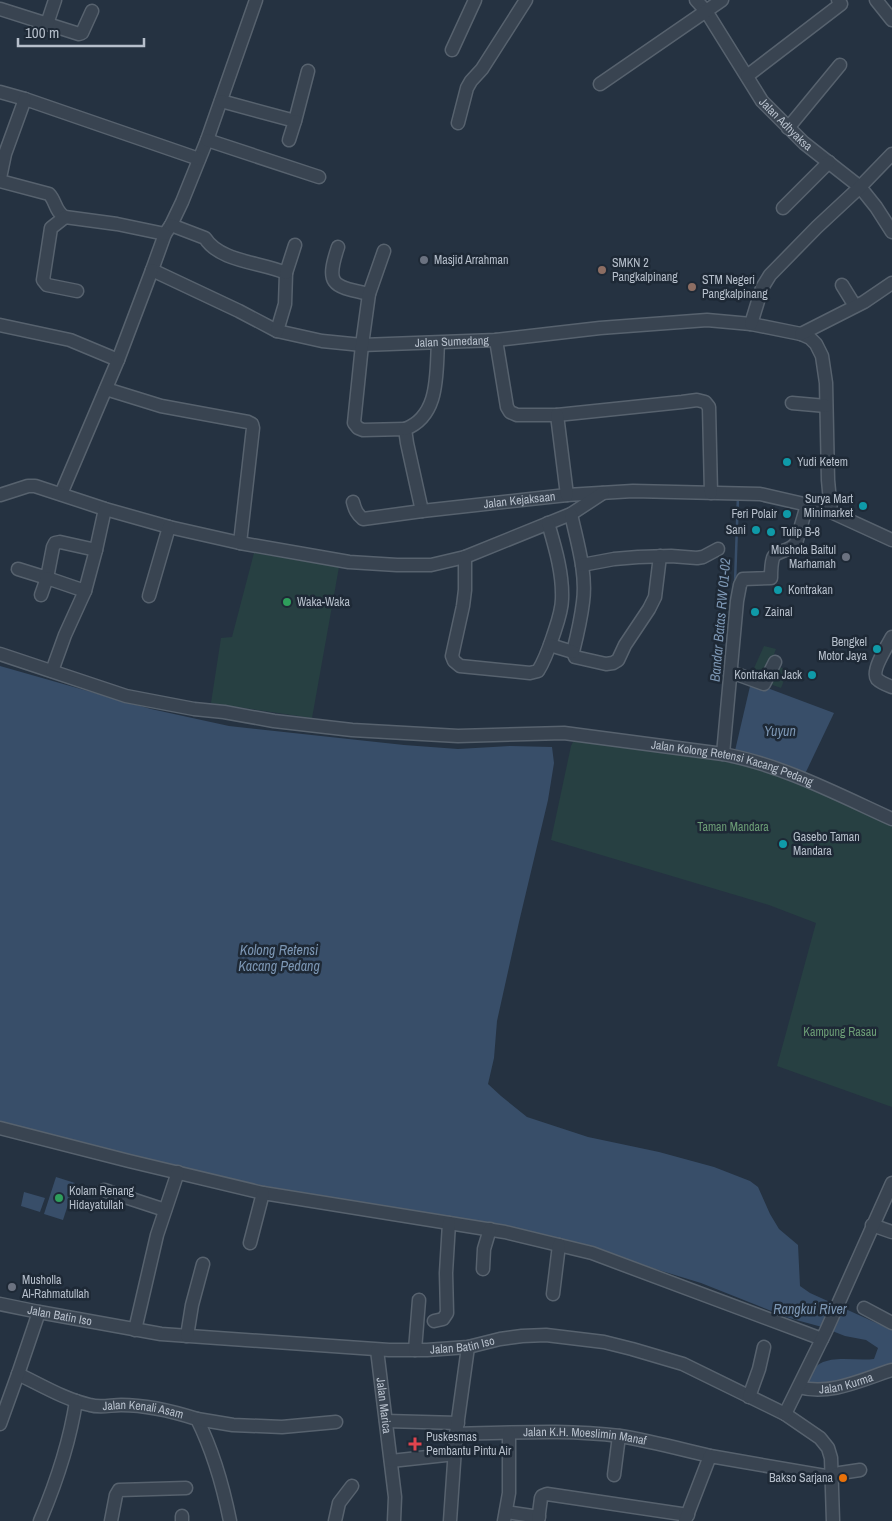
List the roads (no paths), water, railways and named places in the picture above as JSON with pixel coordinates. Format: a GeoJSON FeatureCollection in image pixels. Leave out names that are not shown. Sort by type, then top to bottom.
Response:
{"type":"FeatureCollection","features":[{"type":"Feature","properties":{"kind":"street"},"geometry":{"type":"LineString","coordinates":[[47,24],[55,0]]}},
{"type":"Feature","properties":{"kind":"street"},"geometry":{"type":"LineString","coordinates":[[62,494],[118,360],[168,230],[207,140],[255,0]]}},
{"type":"Feature","properties":{"kind":"street"},"geometry":{"type":"LineString","coordinates":[[452,50],[475,0]]}},
{"type":"Feature","properties":{"kind":"street"},"geometry":{"type":"LineString","coordinates":[[458,123],[467,88],[482,69],[526,0]]}},
{"type":"Feature","properties":{"kind":"street","name":"Jalan Adhyaksa"},"geometry":{"type":"LineString","coordinates":[[696,0],[706,11],[762,101],[788,128],[860,187],[892,231]]}},
{"type":"Feature","properties":{"kind":"street"},"geometry":{"type":"LineString","coordinates":[[600,84],[722,0]]}},
{"type":"Feature","properties":{"kind":"street"},"geometry":{"type":"LineString","coordinates":[[747,76],[841,4],[838,0]]}},
{"type":"Feature","properties":{"kind":"street"},"geometry":{"type":"LineString","coordinates":[[876,0],[892,20]]}},
{"type":"Feature","properties":{"kind":"street"},"geometry":{"type":"LineString","coordinates":[[0,9],[79,34],[82,33],[92,10]]}},
{"type":"Feature","properties":{"kind":"street"},"geometry":{"type":"LineString","coordinates":[[788,128],[840,65]]}},
{"type":"Feature","properties":{"kind":"street"},"geometry":{"type":"LineString","coordinates":[[289,140],[308,71]]}},
{"type":"Feature","properties":{"kind":"street"},"geometry":{"type":"LineString","coordinates":[[0,92],[199,160]]}},
{"type":"Feature","properties":{"kind":"street"},"geometry":{"type":"LineString","coordinates":[[25,99],[2,154],[0,180],[49,194],[59,213],[65,217],[168,230],[205,238],[209,244],[223,254],[286,273]]}},
{"type":"Feature","properties":{"kind":"street"},"geometry":{"type":"LineString","coordinates":[[221,101],[295,122]]}},
{"type":"Feature","properties":{"kind":"street"},"geometry":{"type":"LineString","coordinates":[[207,140],[319,177]]}},
{"type":"Feature","properties":{"kind":"street"},"geometry":{"type":"LineString","coordinates":[[751,324],[762,288],[770,275],[892,154]]}},
{"type":"Feature","properties":{"kind":"street"},"geometry":{"type":"LineString","coordinates":[[783,208],[829,162]]}},
{"type":"Feature","properties":{"kind":"street"},"geometry":{"type":"LineString","coordinates":[[65,217],[51,228],[43,280],[47,285],[77,291]]}},
{"type":"Feature","properties":{"kind":"street"},"geometry":{"type":"LineString","coordinates":[[277,331],[285,304],[286,273],[294,245]]}},
{"type":"Feature","properties":{"kind":"street"},"geometry":{"type":"LineString","coordinates":[[338,247],[332,263],[331,275],[334,280],[338,286],[369,294]]}},
{"type":"Feature","properties":{"kind":"street"},"geometry":{"type":"LineString","coordinates":[[384,251],[369,294],[354,423],[358,428],[363,430],[406,429],[415,425],[431,405],[434,392],[438,343]]}},
{"type":"Feature","properties":{"kind":"street","name":"Jalan Sumedang"},"geometry":{"type":"LineString","coordinates":[[152,270],[233,307],[277,331],[322,341],[362,345],[496,340],[600,328],[707,320],[751,324],[801,334]]}},
{"type":"Feature","properties":{"kind":"street"},"geometry":{"type":"LineString","coordinates":[[801,334],[855,306],[892,283]]}},
{"type":"Feature","properties":{"kind":"street"},"geometry":{"type":"LineString","coordinates":[[842,285],[855,306]]}},
{"type":"Feature","properties":{"kind":"street"},"geometry":{"type":"LineString","coordinates":[[0,325],[70,340],[118,360]]}},
{"type":"Feature","properties":{"kind":"street"},"geometry":{"type":"LineString","coordinates":[[801,334],[810,338],[816,344],[822,356],[826,382],[828,480],[831,512],[892,540]]}},
{"type":"Feature","properties":{"kind":"street"},"geometry":{"type":"LineString","coordinates":[[496,340],[507,406],[510,412],[517,415],[557,414],[702,400],[705,402],[709,407],[711,492]]}},
{"type":"Feature","properties":{"kind":"street"},"geometry":{"type":"LineString","coordinates":[[106,389],[161,406],[252,424],[240,543]]}},
{"type":"Feature","properties":{"kind":"street"},"geometry":{"type":"LineString","coordinates":[[792,403],[826,406]]}},
{"type":"Feature","properties":{"kind":"street"},"geometry":{"type":"LineString","coordinates":[[557,414],[567,495]]}},
{"type":"Feature","properties":{"kind":"street"},"geometry":{"type":"LineString","coordinates":[[406,429],[409,452],[422,510]]}},
{"type":"Feature","properties":{"kind":"street"},"geometry":{"type":"LineString","coordinates":[[0,495],[32,486],[169,527],[240,543],[349,562],[378,565],[431,565],[464,557],[571,514],[605,492]]}},
{"type":"Feature","properties":{"kind":"street","name":"Jalan Kejaksaan"},"geometry":{"type":"LineString","coordinates":[[353,502],[358,515],[364,519],[422,510],[605,492],[711,492],[760,494],[831,512]]}},
{"type":"Feature","properties":{"kind":"street"},"geometry":{"type":"LineString","coordinates":[[722,754],[740,584],[743,580],[771,578],[772,559],[775,555],[792,548],[796,543],[807,505]]}},
{"type":"Feature","properties":{"kind":"street"},"geometry":{"type":"LineString","coordinates":[[52,671],[65,635],[85,591],[105,509]]}},
{"type":"Feature","properties":{"kind":"street"},"geometry":{"type":"LineString","coordinates":[[571,514],[582,565],[584,584],[583,601],[573,652]]}},
{"type":"Feature","properties":{"kind":"street"},"geometry":{"type":"LineString","coordinates":[[464,557],[465,590],[452,656],[454,661],[460,666],[530,673],[538,671],[559,620],[562,600],[561,578],[548,523]]}},
{"type":"Feature","properties":{"kind":"street"},"geometry":{"type":"LineString","coordinates":[[149,596],[169,527]]}},
{"type":"Feature","properties":{"kind":"street"},"geometry":{"type":"LineString","coordinates":[[42,595],[55,543],[60,542],[96,550]]}},
{"type":"Feature","properties":{"kind":"street"},"geometry":{"type":"LineString","coordinates":[[582,565],[614,559],[660,556],[697,558],[718,549]]}},
{"type":"Feature","properties":{"kind":"street"},"geometry":{"type":"LineString","coordinates":[[550,645],[573,652],[576,657],[606,664],[618,660],[625,645],[655,597],[660,556]]}},
{"type":"Feature","properties":{"kind":"street"},"geometry":{"type":"LineString","coordinates":[[18,569],[85,591]]}},
{"type":"Feature","properties":{"kind":"street"},"geometry":{"type":"LineString","coordinates":[[892,637],[875,673],[877,678],[892,687]]}},
{"type":"Feature","properties":{"kind":"street","name":"Jalan Kolong Retensi Kacang Pedang"},"geometry":{"type":"LineString","coordinates":[[0,654],[126,696],[194,709],[352,730],[458,736],[564,733],[722,754],[746,759],[793,775],[892,819]]}},
{"type":"Feature","properties":{"kind":"street"},"geometry":{"type":"LineString","coordinates":[[731,672],[764,684],[775,662]]}},
{"type":"Feature","properties":{"kind":"street"},"geometry":{"type":"LineString","coordinates":[[0,1128],[263,1193],[490,1229],[592,1253],[824,1335]]}},
{"type":"Feature","properties":{"kind":"street"},"geometry":{"type":"LineString","coordinates":[[135,1330],[149,1268],[178,1172]]}},
{"type":"Feature","properties":{"kind":"street"},"geometry":{"type":"LineString","coordinates":[[785,1414],[824,1335],[892,1183]]}},
{"type":"Feature","properties":{"kind":"street"},"geometry":{"type":"LineString","coordinates":[[104,1190],[165,1210]]}},
{"type":"Feature","properties":{"kind":"street"},"geometry":{"type":"LineString","coordinates":[[250,1243],[263,1193]]}},
{"type":"Feature","properties":{"kind":"street"},"geometry":{"type":"LineString","coordinates":[[434,1321],[443,1319],[447,1313],[446,1274],[449,1224]]}},
{"type":"Feature","properties":{"kind":"street"},"geometry":{"type":"LineString","coordinates":[[872,1225],[892,1232]]}},
{"type":"Feature","properties":{"kind":"street"},"geometry":{"type":"LineString","coordinates":[[483,1269],[484,1249],[490,1229]]}},
{"type":"Feature","properties":{"kind":"street"},"geometry":{"type":"LineString","coordinates":[[553,1294],[559,1245]]}},
{"type":"Feature","properties":{"kind":"street"},"geometry":{"type":"LineString","coordinates":[[187,1336],[192,1305],[203,1264]]}},
{"type":"Feature","properties":{"kind":"street"},"geometry":{"type":"LineString","coordinates":[[415,1350],[419,1300]]}},
{"type":"Feature","properties":{"kind":"street","name":"Jalan Batin Iso"},"geometry":{"type":"LineString","coordinates":[[0,1304],[135,1330],[187,1336],[377,1350],[468,1347],[500,1339],[546,1335],[604,1342],[632,1349],[683,1364],[785,1414],[820,1438],[828,1448],[830,1458],[833,1521]]}},
{"type":"Feature","properties":{"kind":"street"},"geometry":{"type":"LineString","coordinates":[[864,1308],[892,1323]]}},
{"type":"Feature","properties":{"kind":"street"},"geometry":{"type":"LineString","coordinates":[[0,1424],[39,1312]]}},
{"type":"Feature","properties":{"kind":"street"},"geometry":{"type":"LineString","coordinates":[[450,1521],[457,1428],[468,1347]]}},
{"type":"Feature","properties":{"kind":"street"},"geometry":{"type":"LineString","coordinates":[[749,1397],[759,1369],[764,1347]]}},
{"type":"Feature","properties":{"kind":"street","name":"Jalan Marica"},"geometry":{"type":"LineString","coordinates":[[377,1350],[395,1497],[394,1521]]}},
{"type":"Feature","properties":{"kind":"street","name":"Jalan Kurma"},"geometry":{"type":"LineString","coordinates":[[799,1387],[825,1390],[892,1370]]}},
{"type":"Feature","properties":{"kind":"street","name":"Jalan Kenali Asam"},"geometry":{"type":"LineString","coordinates":[[18,1374],[91,1406],[151,1407],[173,1411],[197,1419],[213,1454],[225,1495],[230,1521]]}},
{"type":"Feature","properties":{"kind":"street"},"geometry":{"type":"LineString","coordinates":[[40,1521],[67,1442],[76,1400]]}},
{"type":"Feature","properties":{"kind":"street"},"geometry":{"type":"LineString","coordinates":[[197,1419],[233,1425],[282,1427],[336,1422]]}},
{"type":"Feature","properties":{"kind":"street","name":"Jalan K.H. Moeslimin Manaf"},"geometry":{"type":"LineString","coordinates":[[386,1421],[509,1433],[564,1432],[619,1436],[710,1456],[831,1477]]}},
{"type":"Feature","properties":{"kind":"street"},"geometry":{"type":"LineString","coordinates":[[509,1433],[509,1493],[505,1517],[538,1519],[540,1498],[547,1494],[687,1518],[710,1456]]}},
{"type":"Feature","properties":{"kind":"street"},"geometry":{"type":"LineString","coordinates":[[614,1475],[619,1436]]}},
{"type":"Feature","properties":{"kind":"street"},"geometry":{"type":"LineString","coordinates":[[391,1461],[455,1454]]}},
{"type":"Feature","properties":{"kind":"street"},"geometry":{"type":"LineString","coordinates":[[831,1477],[840,1473],[860,1470]]}},
{"type":"Feature","properties":{"kind":"street"},"geometry":{"type":"LineString","coordinates":[[335,1521],[339,1503],[352,1486]]}},
{"type":"Feature","properties":{"kind":"street"},"geometry":{"type":"LineString","coordinates":[[111,1521],[116,1495],[119,1490],[186,1488]]}},
{"type":"Feature","properties":{"kind":"water","name":"Kolong Retensi Kacang Pedang"},"geometry":{"type":"Polygon","coordinates":[[[0,666],[151,709],[229,726],[458,749],[510,746],[552,747],[554,763],[548,800],[497,1021],[494,1058],[488,1084],[527,1117],[588,1137],[659,1152],[714,1167],[750,1181],[758,1187],[779,1229],[798,1245],[800,1286],[810,1293],[892,1330],[892,1368],[821,1386],[807,1384],[811,1373],[817,1366],[834,1360],[874,1359],[878,1348],[866,1340],[845,1336],[822,1327],[789,1318],[701,1283],[593,1250],[337,1201],[150,1162],[0,1123],[0,666]]]}},
{"type":"Feature","properties":{"kind":"water","name":"Yuyun"},"geometry":{"type":"Polygon","coordinates":[[[751,682],[834,713],[804,776],[734,755],[751,682]]]}},
{"type":"Feature","properties":{"kind":"water","name":"Kolam Renang Hidayatullah"},"geometry":{"type":"Polygon","coordinates":[[[56,1177],[75,1183],[63,1220],[44,1214],[56,1177]]]}},
{"type":"Feature","properties":{"kind":"water","name":"Kolam Renang Hidayatullah"},"geometry":{"type":"Polygon","coordinates":[[[24,1192],[45,1198],[40,1212],[21,1206],[24,1192]]]}},
{"type":"Feature","properties":{"kind":"waterway","name":"Bandar Batas RW 01-02"},"geometry":{"type":"LineString","coordinates":[[735,583],[738,496]]}},
{"type":"Feature","properties":{"kind":"place","name":"Masjid Arrahman"},"geometry":{"type":"Point","coordinates":[424,260]}},
{"type":"Feature","properties":{"kind":"place","name":"SMKN 2 Pangkalpinang"},"geometry":{"type":"Point","coordinates":[602,270]}},
{"type":"Feature","properties":{"kind":"place","name":"STM Negeri Pangkalpinang"},"geometry":{"type":"Point","coordinates":[692,287]}},
{"type":"Feature","properties":{"kind":"place","name":"Yudi Ketem"},"geometry":{"type":"Point","coordinates":[787,462]}},
{"type":"Feature","properties":{"kind":"place","name":"Surya Mart Minimarket"},"geometry":{"type":"Point","coordinates":[863,506]}},
{"type":"Feature","properties":{"kind":"place","name":"Feri Polair"},"geometry":{"type":"Point","coordinates":[787,514]}},
{"type":"Feature","properties":{"kind":"place","name":"Sani"},"geometry":{"type":"Point","coordinates":[756,530]}},
{"type":"Feature","properties":{"kind":"place","name":"Tulip B-8"},"geometry":{"type":"Point","coordinates":[771,532]}},
{"type":"Feature","properties":{"kind":"place","name":"Mushola Baitul Marhamah"},"geometry":{"type":"Point","coordinates":[846,557]}},
{"type":"Feature","properties":{"kind":"place","name":"Kontrakan"},"geometry":{"type":"Point","coordinates":[778,590]}},
{"type":"Feature","properties":{"kind":"place","name":"Waka-Waka"},"geometry":{"type":"Point","coordinates":[287,602]}},
{"type":"Feature","properties":{"kind":"place","name":"Zainal"},"geometry":{"type":"Point","coordinates":[755,612]}},
{"type":"Feature","properties":{"kind":"place","name":"Bengkel Motor Jaya"},"geometry":{"type":"Point","coordinates":[877,649]}},
{"type":"Feature","properties":{"kind":"place","name":"Kontrakan Jack"},"geometry":{"type":"Point","coordinates":[812,675]}},
{"type":"Feature","properties":{"kind":"place","name":"Gasebo Taman Mandara"},"geometry":{"type":"Point","coordinates":[783,844]}},
{"type":"Feature","properties":{"kind":"place","name":"Kolam Renang Hidayatullah"},"geometry":{"type":"Point","coordinates":[59,1198]}},
{"type":"Feature","properties":{"kind":"place","name":"Musholla Al-Rahmatullah"},"geometry":{"type":"Point","coordinates":[12,1287]}},
{"type":"Feature","properties":{"kind":"place","name":"Puskesmas Pembantu Pintu Air"},"geometry":{"type":"Point","coordinates":[415,1444]}},
{"type":"Feature","properties":{"kind":"place","name":"Bakso Sarjana"},"geometry":{"type":"Point","coordinates":[843,1478]}},
{"type":"Feature","properties":{"kind":"park label","name":"Taman Mandara"},"geometry":{"type":"Point","coordinates":[733,827]}},
{"type":"Feature","properties":{"kind":"park label","name":"Kampung Rasau"},"geometry":{"type":"Point","coordinates":[840,1032]}},
{"type":"Feature","properties":{"kind":"water label","name":"Rangkui River"},"geometry":{"type":"Point","coordinates":[810,1309]}}]}
